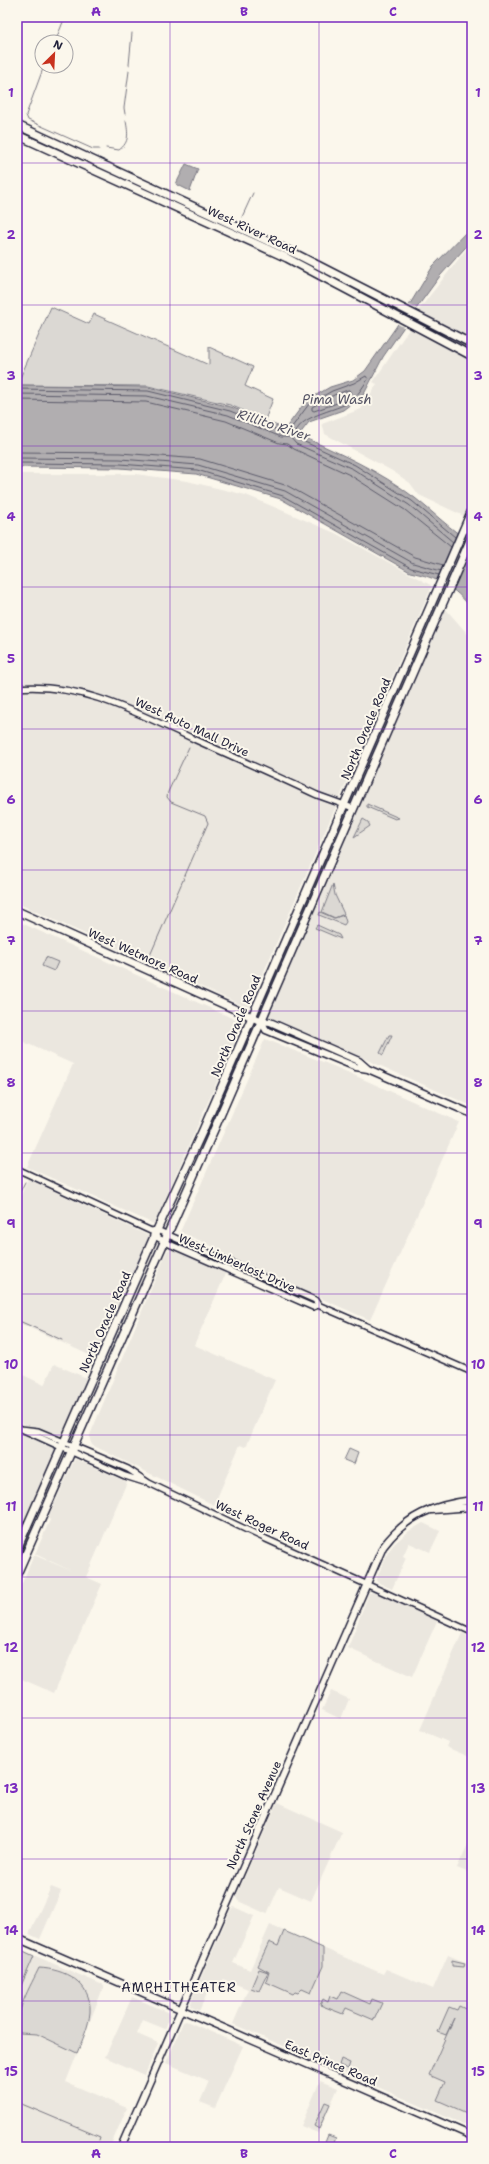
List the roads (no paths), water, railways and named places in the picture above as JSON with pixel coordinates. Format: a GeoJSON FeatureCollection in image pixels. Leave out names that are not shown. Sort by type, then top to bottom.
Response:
{"type":"FeatureCollection","features":[{"type":"Feature","properties":{"kind":"main road","name":"West River Road"},"geometry":{"type":"LineString","coordinates":[[17,125],[298,255],[472,344]]}},
{"type":"Feature","properties":{"kind":"main road","name":"West River Road"},"geometry":{"type":"LineString","coordinates":[[17,135],[287,258],[472,356]]}},
{"type":"Feature","properties":{"kind":"main road","name":"North Oracle Road"},"geometry":{"type":"LineString","coordinates":[[17,1550],[126,1303],[154,1232],[204,1130],[472,510]]}},
{"type":"Feature","properties":{"kind":"main road"},"geometry":{"type":"LineString","coordinates":[[472,523],[469,530],[472,535]]}},
{"type":"Feature","properties":{"kind":"main road","name":"North Oracle Road"},"geometry":{"type":"LineString","coordinates":[[17,1574],[213,1132],[472,535]]}},
{"type":"Feature","properties":{"kind":"main road"},"geometry":{"type":"LineString","coordinates":[[422,652],[421,642],[435,607],[432,604]]}},
{"type":"Feature","properties":{"kind":"main road","name":"West Wetmore Road"},"geometry":{"type":"LineString","coordinates":[[17,911],[261,1021],[266,1030],[356,1067],[368,1069],[472,1114]]}},
{"type":"Feature","properties":{"kind":"main road"},"geometry":{"type":"LineString","coordinates":[[213,1132],[210,1126],[225,1091],[226,1077]]}},
{"type":"Feature","properties":{"kind":"main road"},"geometry":{"type":"LineString","coordinates":[[191,1182],[190,1175],[205,1137],[204,1130]]}},
{"type":"Feature","properties":{"kind":"main road"},"geometry":{"type":"LineString","coordinates":[[120,1341],[117,1336],[126,1303]]}},
{"type":"Feature","properties":{"kind":"main road"},"geometry":{"type":"LineString","coordinates":[[105,1375],[106,1363],[114,1343],[110,1337]]}},
{"type":"Feature","properties":{"kind":"main road","name":"North Stone Avenue"},"geometry":{"type":"LineString","coordinates":[[121,2147],[383,1547],[394,1532],[412,1518],[438,1506],[472,1500]]}},
{"type":"Feature","properties":{"kind":"main road","name":"North Stone Avenue"},"geometry":{"type":"LineString","coordinates":[[428,1510],[472,1507]]}},
{"type":"Feature","properties":{"kind":"main road"},"geometry":{"type":"LineString","coordinates":[[17,1555],[24,1558]]}},
{"type":"Feature","properties":{"kind":"main road","name":"East Prince Road"},"geometry":{"type":"LineString","coordinates":[[17,1938],[472,2136]]}},
{"type":"Feature","properties":{"kind":"street","name":"West Auto Mall Drive"},"geometry":{"type":"LineString","coordinates":[[17,688],[29,687],[69,691],[107,700],[345,806],[353,808]]}},
{"type":"Feature","properties":{"kind":"street","name":"West Limberlost Drive"},"geometry":{"type":"LineString","coordinates":[[17,1169],[154,1232],[242,1276],[313,1307],[318,1304]]}},
{"type":"Feature","properties":{"kind":"street","name":"West Limberlost Drive"},"geometry":{"type":"LineString","coordinates":[[166,1238],[295,1291],[315,1300],[318,1304],[472,1372]]}},
{"type":"Feature","properties":{"kind":"street"},"geometry":{"type":"LineString","coordinates":[[242,1276],[250,1272]]}},
{"type":"Feature","properties":{"kind":"street"},"geometry":{"type":"LineString","coordinates":[[287,1296],[295,1291]]}},
{"type":"Feature","properties":{"kind":"street","name":"West Roger Road"},"geometry":{"type":"LineString","coordinates":[[19,1428],[38,1431],[125,1476],[149,1483],[472,1632]]}},
{"type":"Feature","properties":{"kind":"street","name":"West Roger Road"},"geometry":{"type":"LineString","coordinates":[[73,1449],[128,1469],[149,1483]]}},
{"type":"Feature","properties":{"kind":"water"},"geometry":{"type":"Polygon","coordinates":[[[186,164],[198,169],[190,191],[176,184],[186,164]]]}},
{"type":"Feature","properties":{"kind":"water"},"geometry":{"type":"Polygon","coordinates":[[[472,226],[472,240],[440,276],[421,302],[383,357],[364,394],[343,410],[309,422],[299,435],[388,479],[402,488],[472,543],[472,609],[459,594],[445,584],[429,577],[410,572],[281,499],[196,474],[120,468],[17,467],[17,385],[148,387],[231,407],[285,429],[306,401],[330,387],[353,380],[365,371],[396,327],[433,266],[472,226]]]}},
{"type":"Feature","properties":{"kind":"waterway"},"geometry":{"type":"LineString","coordinates":[[58,34],[65,17]]}},
{"type":"Feature","properties":{"kind":"waterway"},"geometry":{"type":"LineString","coordinates":[[129,65],[132,33]]}},
{"type":"Feature","properties":{"kind":"waterway"},"geometry":{"type":"LineString","coordinates":[[125,114],[124,108],[129,71]]}},
{"type":"Feature","properties":{"kind":"waterway"},"geometry":{"type":"LineString","coordinates":[[41,74],[26,115],[28,120],[93,149],[99,149]]}},
{"type":"Feature","properties":{"kind":"waterway"},"geometry":{"type":"LineString","coordinates":[[106,148],[119,150],[123,147],[127,140],[128,133],[126,121]]}},
{"type":"Feature","properties":{"kind":"waterway"},"geometry":{"type":"LineString","coordinates":[[242,217],[253,193]]}},
{"type":"Feature","properties":{"kind":"waterway"},"geometry":{"type":"LineString","coordinates":[[148,960],[208,823],[205,816],[171,802],[167,797],[189,747]]}},
{"type":"Feature","properties":{"kind":"waterway"},"geometry":{"type":"LineString","coordinates":[[17,1198],[25,1182]]}},
{"type":"Feature","properties":{"kind":"waterway"},"geometry":{"type":"LineString","coordinates":[[17,1320],[62,1340]]}},
{"type":"Feature","properties":{"kind":"waterway"},"geometry":{"type":"LineString","coordinates":[[17,2102],[100,2137],[99,2140]]}},
{"type":"Feature","properties":{"kind":"district","name":"AMPHITHEATER"},"geometry":{"type":"Point","coordinates":[179,1987]}},
{"type":"Feature","properties":{"kind":"water label","name":"Pima Wash"},"geometry":{"type":"Point","coordinates":[337,399]}},
{"type":"Feature","properties":{"kind":"water label","name":"Rillito River"},"geometry":{"type":"Point","coordinates":[274,425]}}]}
